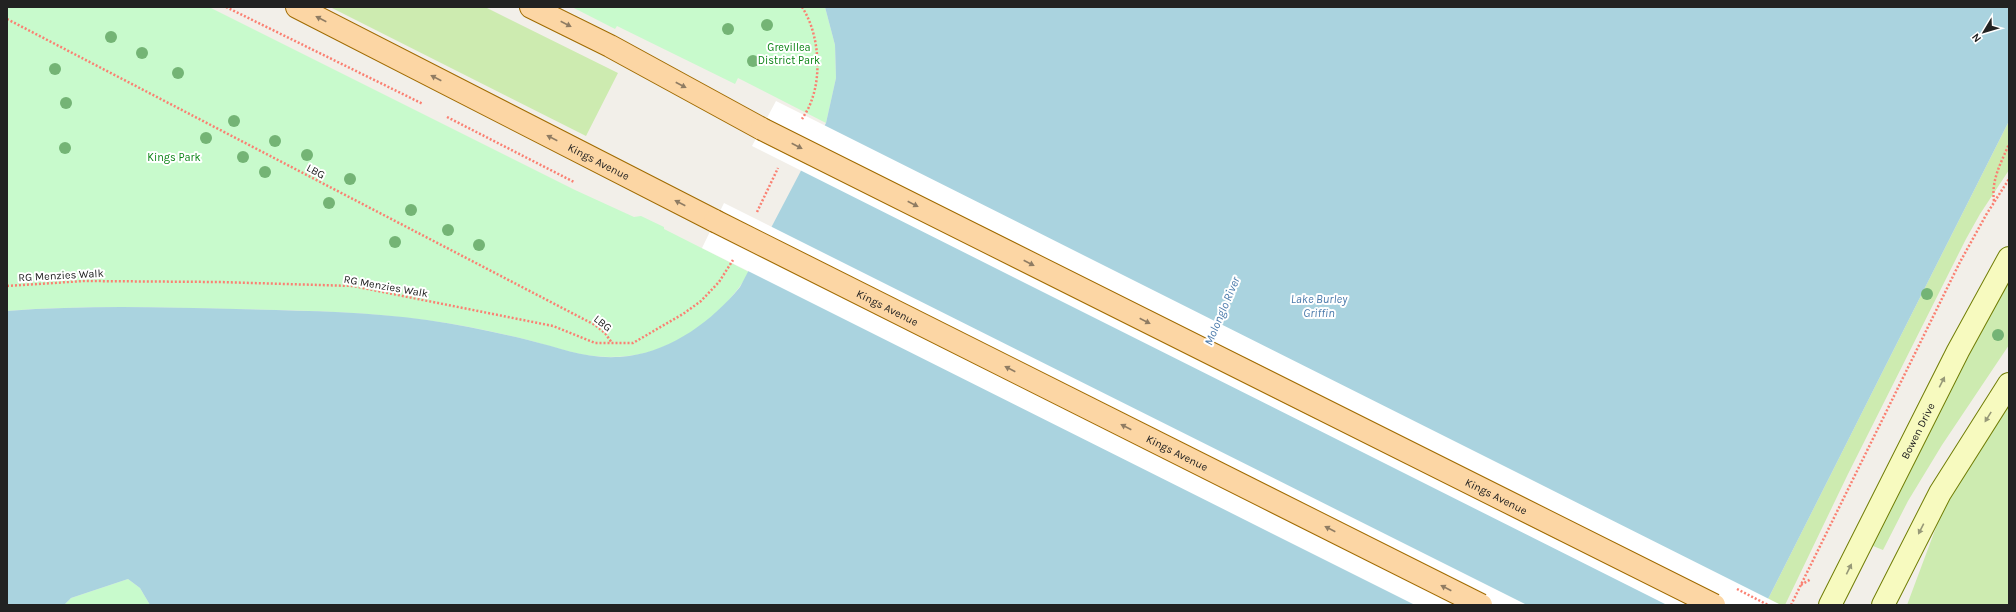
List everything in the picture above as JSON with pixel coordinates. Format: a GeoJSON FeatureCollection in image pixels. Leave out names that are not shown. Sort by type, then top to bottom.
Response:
{"type":"FeatureCollection","features":[{"type":"Feature","properties":{"kind":"main road","name":"Kings Avenue"},"geometry":{"type":"LineString","coordinates":[[297,7],[715,221],[1481,605]]}},
{"type":"Feature","properties":{"kind":"main road","name":"Kings Avenue"},"geometry":{"type":"LineString","coordinates":[[531,7],[610,46],[762,129],[1714,605]]}},
{"type":"Feature","properties":{"kind":"main road","name":"Bowen Drive"},"geometry":{"type":"LineString","coordinates":[[1830,605],[1958,351],[2009,258]]}},
{"type":"Feature","properties":{"kind":"main road"},"geometry":{"type":"LineString","coordinates":[[1883,605],[1940,493],[2009,384]]}},
{"type":"Feature","properties":{"kind":"path","name":"LBG"},"geometry":{"type":"LineString","coordinates":[[7,19],[595,325],[605,333],[612,343]]}},
{"type":"Feature","properties":{"kind":"path"},"geometry":{"type":"LineString","coordinates":[[1994,201],[1993,189],[1995,179],[2009,144]]}},
{"type":"Feature","properties":{"kind":"path"},"geometry":{"type":"LineString","coordinates":[[1791,605],[1960,262],[1994,201],[2009,179]]}},
{"type":"Feature","properties":{"kind":"path","name":"RG Menzies Walk"},"geometry":{"type":"LineString","coordinates":[[7,286],[84,281],[218,282],[353,286],[553,326],[596,343],[633,343],[683,314],[701,301],[729,268]]}},
{"type":"Feature","properties":{"kind":"green space","name":"Kings Park"},"geometry":{"type":"Polygon","coordinates":[[[7,7],[209,7],[575,190],[634,217],[641,216],[749,272],[727,302],[714,315],[698,328],[682,338],[664,347],[646,353],[613,357],[600,357],[566,351],[528,340],[464,326],[401,317],[352,313],[146,307],[91,307],[7,311],[7,7]]]}},
{"type":"Feature","properties":{"kind":"green space"},"geometry":{"type":"Polygon","coordinates":[[[330,7],[485,7],[618,73],[586,136],[330,7]]]}},
{"type":"Feature","properties":{"kind":"green space","name":"Grevillea District Park"},"geometry":{"type":"Polygon","coordinates":[[[572,7],[825,7],[835,45],[836,78],[826,123],[738,78],[735,84],[617,26],[615,29],[572,7]]]}},
{"type":"Feature","properties":{"kind":"green space"},"geometry":{"type":"Polygon","coordinates":[[[2009,121],[2009,170],[1980,214],[1966,239],[1848,474],[1785,605],[1765,605],[2009,121]]]}},
{"type":"Feature","properties":{"kind":"green space"},"geometry":{"type":"Polygon","coordinates":[[[2009,274],[2009,345],[1942,445],[1908,501],[1883,550],[1868,544],[2009,274]]]}},
{"type":"Feature","properties":{"kind":"green space"},"geometry":{"type":"Polygon","coordinates":[[[2009,401],[2009,605],[1907,605],[1944,506],[2009,401]]]}},
{"type":"Feature","properties":{"kind":"green space"},"geometry":{"type":"Polygon","coordinates":[[[128,579],[140,588],[150,605],[64,605],[71,598],[128,579]]]}},
{"type":"Feature","properties":{"kind":"water","name":"Lake Burley Griffin"},"geometry":{"type":"Polygon","coordinates":[[[825,7],[2009,7],[2009,121],[1765,605],[150,605],[140,588],[128,579],[71,598],[64,605],[7,605],[7,311],[93,307],[150,307],[356,313],[403,317],[452,324],[516,337],[590,356],[615,357],[645,353],[691,332],[717,311],[740,287],[826,123],[836,78],[835,45],[825,7]]]}},
{"type":"Feature","properties":{"kind":"pier"},"geometry":{"type":"Polygon","coordinates":[[[776,101],[1781,605],[1667,605],[752,146],[776,101]]]}},
{"type":"Feature","properties":{"kind":"pier"},"geometry":{"type":"Polygon","coordinates":[[[724,203],[1527,605],[1415,605],[702,248],[724,203]]]}},
{"type":"Feature","properties":{"kind":"water label","name":"Molonglo River"},"geometry":{"type":"Point","coordinates":[1222,311]}}]}
